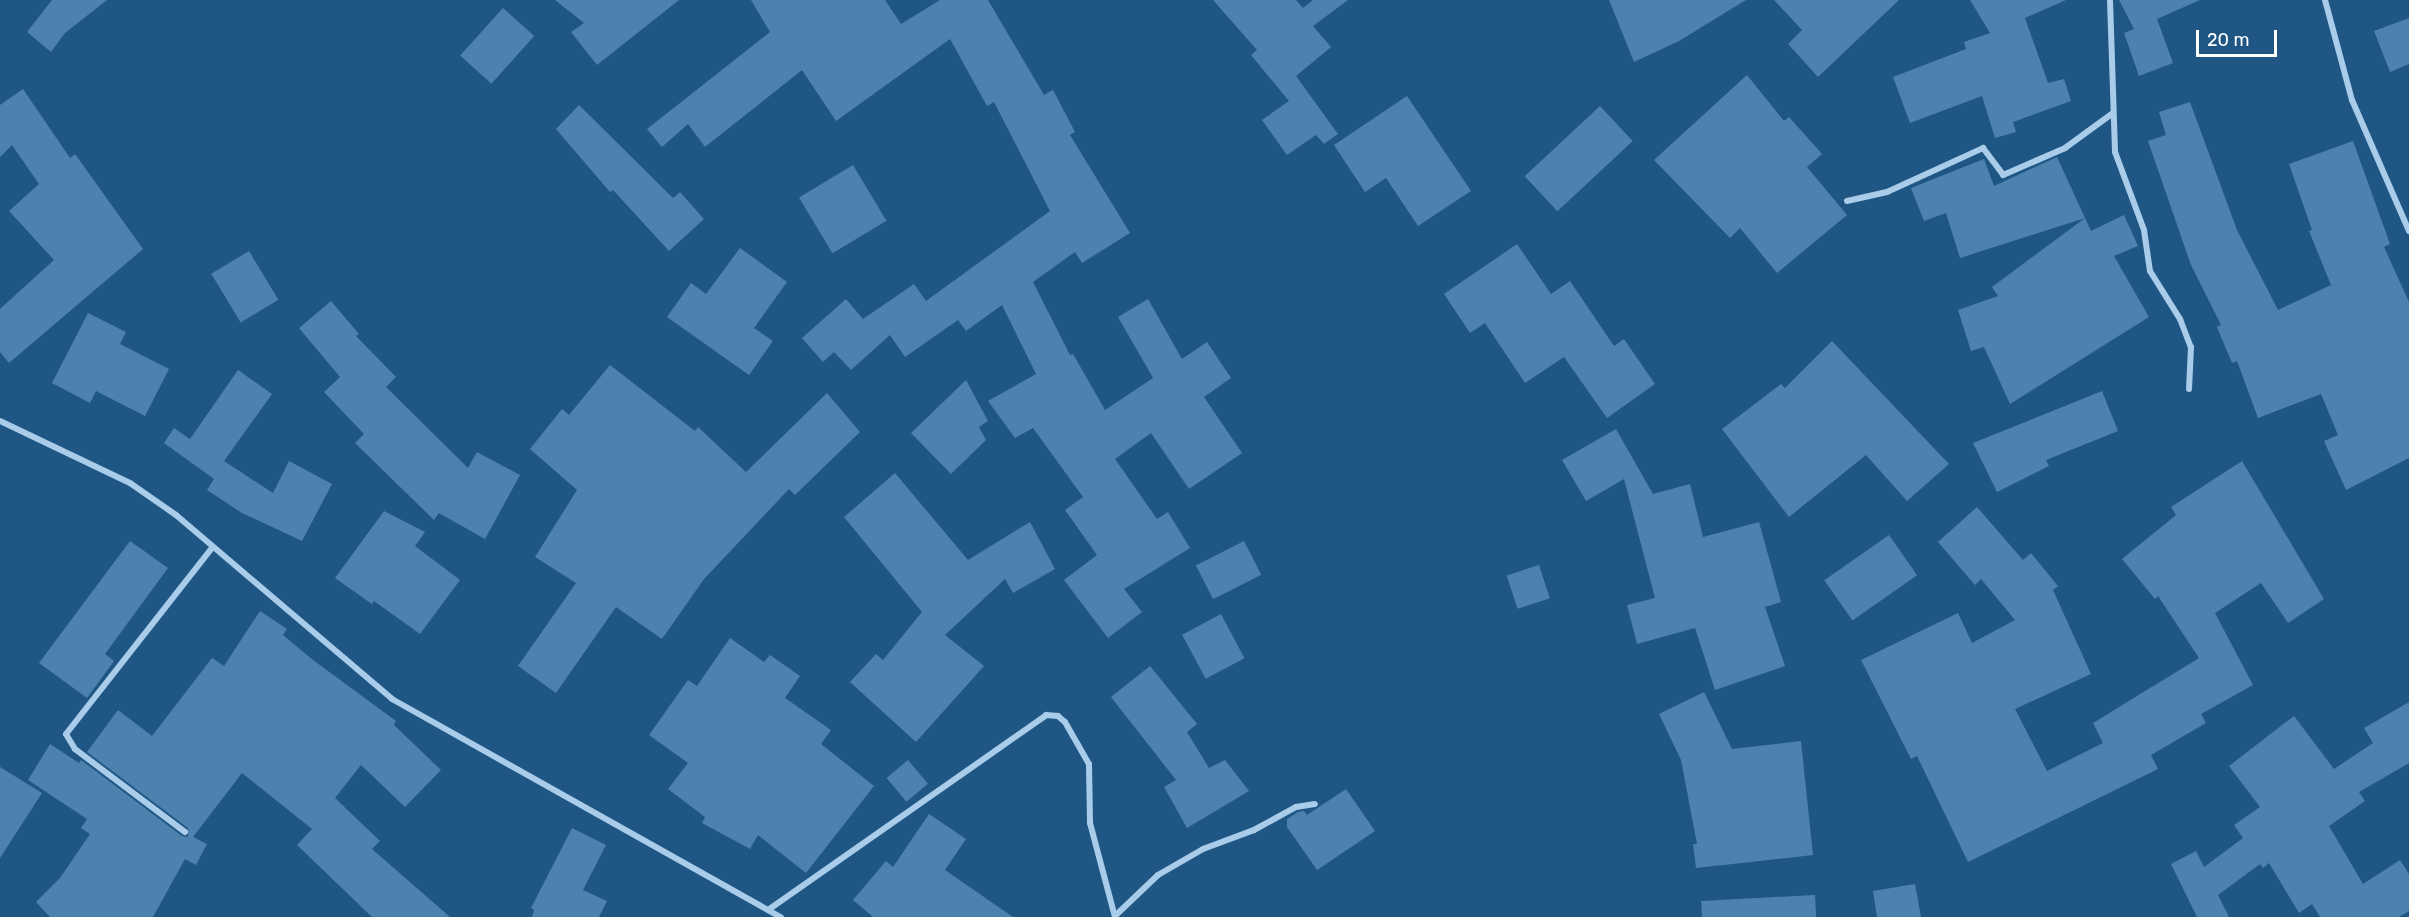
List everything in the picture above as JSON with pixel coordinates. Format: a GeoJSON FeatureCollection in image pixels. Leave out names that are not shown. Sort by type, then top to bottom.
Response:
{"type":"FeatureCollection","features":[{"type":"Feature","properties":{"kind":"street"},"geometry":{"type":"LineString","coordinates":[[2110,0],[2115,152],[2144,230],[2150,271],[2180,319],[2191,347],[2189,389]]}},
{"type":"Feature","properties":{"kind":"street"},"geometry":{"type":"LineString","coordinates":[[2325,0],[2352,100],[2409,231]]}},
{"type":"Feature","properties":{"kind":"street"},"geometry":{"type":"LineString","coordinates":[[1847,201],[1887,192],[1983,148],[2003,175],[2065,148],[2113,113]]}},
{"type":"Feature","properties":{"kind":"street"},"geometry":{"type":"LineString","coordinates":[[0,421],[130,483],[176,515],[392,699],[781,917]]}},
{"type":"Feature","properties":{"kind":"street"},"geometry":{"type":"LineString","coordinates":[[185,832],[75,749],[66,734],[212,548]]}},
{"type":"Feature","properties":{"kind":"street"},"geometry":{"type":"LineString","coordinates":[[768,910],[1046,715],[1058,716],[1065,722],[1089,764],[1090,823],[1115,916],[1158,875],[1203,849],[1254,830],[1296,807],[1315,804]]}},
{"type":"Feature","properties":{"kind":"building"},"geometry":{"type":"Polygon","coordinates":[[[52,0],[107,0],[65,33],[51,52],[27,32],[52,0]]]}},
{"type":"Feature","properties":{"kind":"building"},"geometry":{"type":"Polygon","coordinates":[[[555,0],[679,0],[597,65],[571,32],[584,23],[555,0]]]}},
{"type":"Feature","properties":{"kind":"building"},"geometry":{"type":"Polygon","coordinates":[[[751,0],[885,0],[901,24],[940,0],[988,0],[1044,95],[1053,90],[1075,132],[1070,135],[1130,233],[1082,263],[1075,252],[1033,282],[1070,355],[1073,354],[1105,410],[1153,378],[1118,317],[1148,299],[1182,359],[1207,342],[1231,378],[1204,397],[1242,453],[1189,489],[1151,433],[1115,459],[1157,519],[1168,512],[1190,548],[1124,589],[1142,612],[1108,638],[1064,580],[1097,555],[1065,510],[1083,497],[1033,428],[1015,438],[988,401],[1036,374],[1002,305],[966,331],[958,320],[905,357],[890,335],[851,370],[834,352],[823,362],[802,338],[846,299],[863,319],[914,284],[926,301],[1050,211],[994,102],[987,106],[950,39],[836,121],[802,70],[705,147],[688,124],[662,147],[647,129],[770,32],[751,0]]]}},
{"type":"Feature","properties":{"kind":"building"},"geometry":{"type":"Polygon","coordinates":[[[1213,0],[1296,0],[1303,8],[1313,0],[1348,0],[1313,26],[1331,47],[1296,76],[1338,134],[1324,144],[1316,135],[1287,155],[1262,120],[1289,101],[1251,55],[1257,50],[1213,0]]]}},
{"type":"Feature","properties":{"kind":"building"},"geometry":{"type":"Polygon","coordinates":[[[1609,0],[1746,0],[1679,41],[1634,62],[1609,0]]]}},
{"type":"Feature","properties":{"kind":"building"},"geometry":{"type":"Polygon","coordinates":[[[1774,0],[1899,0],[1818,77],[1788,44],[1802,30],[1774,0]]]}},
{"type":"Feature","properties":{"kind":"building"},"geometry":{"type":"Polygon","coordinates":[[[1970,0],[2066,0],[2025,18],[2048,83],[2064,79],[2071,101],[2013,122],[2016,132],[1995,138],[1982,96],[1910,123],[1893,77],[1966,49],[1964,42],[1990,33],[1970,0]]]}},
{"type":"Feature","properties":{"kind":"building"},"geometry":{"type":"Polygon","coordinates":[[[2119,0],[2200,0],[2157,19],[2173,63],[2139,76],[2124,33],[2134,29],[2119,0]]]}},
{"type":"Feature","properties":{"kind":"building"},"geometry":{"type":"Polygon","coordinates":[[[503,8],[534,36],[491,84],[460,56],[503,8]]]}},
{"type":"Feature","properties":{"kind":"building"},"geometry":{"type":"Polygon","coordinates":[[[2409,18],[2409,64],[2390,72],[2374,31],[2409,18]]]}},
{"type":"Feature","properties":{"kind":"building"},"geometry":{"type":"Polygon","coordinates":[[[1747,75],[1784,121],[1789,117],[1822,154],[1807,167],[1847,215],[1777,273],[1740,228],[1730,238],[1654,160],[1747,75]]]}},
{"type":"Feature","properties":{"kind":"building"},"geometry":{"type":"Polygon","coordinates":[[[23,89],[70,158],[75,154],[143,249],[9,363],[0,352],[0,309],[54,260],[9,211],[39,184],[12,145],[0,157],[0,105],[23,89]]]}},
{"type":"Feature","properties":{"kind":"building"},"geometry":{"type":"Polygon","coordinates":[[[1407,96],[1471,191],[1418,226],[1386,178],[1365,192],[1334,145],[1407,96]]]}},
{"type":"Feature","properties":{"kind":"building"},"geometry":{"type":"Polygon","coordinates":[[[2190,102],[2237,230],[2278,310],[2331,285],[2309,231],[2312,230],[2289,164],[2353,141],[2390,244],[2384,247],[2409,302],[2409,458],[2346,490],[2324,441],[2338,435],[2321,394],[2258,418],[2237,361],[2232,363],[2217,327],[2221,325],[2191,265],[2148,141],[2166,135],[2159,112],[2190,102]]]}},
{"type":"Feature","properties":{"kind":"building"},"geometry":{"type":"Polygon","coordinates":[[[579,105],[673,198],[680,192],[704,219],[669,251],[613,190],[610,192],[556,129],[579,105]]]}},
{"type":"Feature","properties":{"kind":"building"},"geometry":{"type":"Polygon","coordinates":[[[1600,106],[1633,141],[1557,211],[1525,176],[1600,106]]]}},
{"type":"Feature","properties":{"kind":"building"},"geometry":{"type":"Polygon","coordinates":[[[2057,157],[2085,218],[1960,258],[1946,213],[1924,221],[1911,188],[1984,159],[1994,186],[2057,157]]]}},
{"type":"Feature","properties":{"kind":"building"},"geometry":{"type":"Polygon","coordinates":[[[853,165],[886,221],[832,253],[799,197],[853,165]]]}},
{"type":"Feature","properties":{"kind":"building"},"geometry":{"type":"Polygon","coordinates":[[[2124,215],[2138,246],[2114,256],[2149,317],[2010,404],[1984,347],[1971,351],[1958,310],[1998,296],[1992,287],[2085,218],[2091,231],[2124,215]]]}},
{"type":"Feature","properties":{"kind":"building"},"geometry":{"type":"Polygon","coordinates":[[[1517,244],[1551,294],[1570,281],[1614,346],[1624,339],[1655,384],[1607,418],[1564,357],[1525,383],[1485,323],[1470,333],[1444,294],[1517,244]]]}},
{"type":"Feature","properties":{"kind":"building"},"geometry":{"type":"Polygon","coordinates":[[[740,248],[787,282],[754,328],[773,341],[749,375],[667,317],[691,283],[706,294],[740,248]]]}},
{"type":"Feature","properties":{"kind":"building"},"geometry":{"type":"Polygon","coordinates":[[[249,251],[278,300],[241,323],[211,274],[249,251]]]}},
{"type":"Feature","properties":{"kind":"building"},"geometry":{"type":"Polygon","coordinates":[[[331,301],[359,334],[356,336],[396,377],[386,387],[468,468],[477,452],[520,475],[485,539],[439,513],[434,520],[355,443],[364,434],[324,392],[340,377],[299,328],[331,301]]]}},
{"type":"Feature","properties":{"kind":"building"},"geometry":{"type":"Polygon","coordinates":[[[88,313],[126,332],[120,344],[169,369],[145,416],[96,391],[90,403],[52,383],[88,313]]]}},
{"type":"Feature","properties":{"kind":"building"},"geometry":{"type":"Polygon","coordinates":[[[1832,341],[1949,464],[1907,501],[1866,455],[1789,517],[1722,429],[1781,384],[1785,388],[1832,341]]]}},
{"type":"Feature","properties":{"kind":"building"},"geometry":{"type":"Polygon","coordinates":[[[610,365],[695,431],[698,427],[746,472],[827,393],[860,432],[795,495],[789,489],[704,579],[662,639],[616,607],[556,693],[518,666],[576,583],[535,557],[577,490],[530,449],[562,409],[569,415],[610,365]]]}},
{"type":"Feature","properties":{"kind":"building"},"geometry":{"type":"Polygon","coordinates":[[[238,370],[272,394],[224,461],[273,493],[289,461],[332,484],[302,541],[242,513],[207,490],[214,479],[164,443],[174,428],[190,439],[238,370]]]}},
{"type":"Feature","properties":{"kind":"building"},"geometry":{"type":"Polygon","coordinates":[[[966,380],[988,421],[979,427],[986,440],[951,474],[911,433],[966,380]]]}},
{"type":"Feature","properties":{"kind":"building"},"geometry":{"type":"Polygon","coordinates":[[[2102,391],[2118,431],[2046,460],[2049,466],[1997,492],[1973,443],[2102,391]]]}},
{"type":"Feature","properties":{"kind":"building"},"geometry":{"type":"Polygon","coordinates":[[[1616,429],[1653,494],[1690,484],[1703,537],[1759,522],[1781,602],[1765,607],[1785,666],[1715,690],[1695,628],[1637,644],[1627,605],[1655,598],[1624,479],[1586,501],[1562,460],[1616,429]]]}},
{"type":"Feature","properties":{"kind":"building"},"geometry":{"type":"Polygon","coordinates":[[[2242,461],[2324,599],[2288,623],[2261,583],[2215,613],[2253,685],[2201,714],[2206,723],[2151,755],[2158,769],[1968,862],[1917,756],[1911,759],[1861,660],[1958,613],[1972,643],[2015,620],[1981,579],[1975,585],[1938,542],[1977,507],[2023,560],[2031,553],[2058,586],[2053,590],[2091,674],[2015,709],[2047,771],[2103,743],[2093,723],[2199,658],[2158,596],[2155,599],[2122,559],[2176,515],[2171,507],[2242,461]]]}},
{"type":"Feature","properties":{"kind":"building"},"geometry":{"type":"Polygon","coordinates":[[[895,473],[968,560],[1030,522],[1055,569],[1013,593],[1005,579],[945,635],[984,666],[916,742],[850,682],[876,654],[883,660],[922,612],[844,517],[895,473]]]}},
{"type":"Feature","properties":{"kind":"building"},"geometry":{"type":"Polygon","coordinates":[[[384,511],[425,532],[415,546],[460,580],[420,634],[374,601],[372,604],[335,578],[384,511]]]}},
{"type":"Feature","properties":{"kind":"building"},"geometry":{"type":"Polygon","coordinates":[[[1889,535],[1917,575],[1852,620],[1824,580],[1889,535]]]}},
{"type":"Feature","properties":{"kind":"building"},"geometry":{"type":"Polygon","coordinates":[[[130,541],[168,568],[105,654],[114,661],[87,698],[39,663],[130,541]]]}},
{"type":"Feature","properties":{"kind":"building"},"geometry":{"type":"Polygon","coordinates":[[[1244,541],[1261,575],[1213,599],[1196,566],[1244,541]]]}},
{"type":"Feature","properties":{"kind":"building"},"geometry":{"type":"Polygon","coordinates":[[[1539,565],[1550,598],[1517,609],[1507,576],[1539,565]]]}},
{"type":"Feature","properties":{"kind":"building"},"geometry":{"type":"Polygon","coordinates":[[[260,611],[287,629],[283,635],[313,660],[396,721],[394,725],[441,770],[405,807],[361,765],[335,798],[380,841],[372,849],[450,917],[372,917],[297,845],[312,829],[242,773],[193,837],[207,844],[196,865],[185,859],[153,917],[50,917],[36,902],[60,878],[90,834],[81,828],[87,819],[28,780],[50,744],[79,763],[81,760],[182,836],[188,837],[188,828],[87,752],[118,710],[152,736],[212,658],[224,666],[260,611]]]}},
{"type":"Feature","properties":{"kind":"building"},"geometry":{"type":"Polygon","coordinates":[[[1221,614],[1244,658],[1206,679],[1182,635],[1221,614]]]}},
{"type":"Feature","properties":{"kind":"building"},"geometry":{"type":"Polygon","coordinates":[[[730,638],[764,662],[770,655],[800,676],[785,698],[831,730],[821,744],[874,786],[806,873],[758,835],[750,849],[702,823],[705,817],[668,789],[688,763],[649,735],[688,680],[697,686],[730,638]]]}},
{"type":"Feature","properties":{"kind":"building"},"geometry":{"type":"Polygon","coordinates":[[[1150,666],[1197,724],[1187,732],[1209,768],[1225,760],[1249,791],[1187,828],[1164,787],[1176,780],[1111,697],[1150,666]]]}},
{"type":"Feature","properties":{"kind":"building"},"geometry":{"type":"Polygon","coordinates":[[[1704,692],[1732,749],[1801,741],[1813,855],[1696,868],[1693,844],[1697,844],[1681,760],[1659,714],[1704,692]]]}},
{"type":"Feature","properties":{"kind":"building"},"geometry":{"type":"Polygon","coordinates":[[[2409,702],[2409,763],[2359,792],[2365,801],[2329,826],[2363,884],[2400,860],[2409,874],[2409,911],[2399,917],[2320,917],[2312,904],[2299,913],[2269,863],[2263,868],[2260,864],[2218,895],[2229,917],[2197,917],[2171,864],[2196,851],[2204,867],[2243,838],[2234,825],[2260,807],[2229,766],[2294,716],[2334,769],[2373,743],[2364,728],[2409,702]]]}},
{"type":"Feature","properties":{"kind":"building"},"geometry":{"type":"Polygon","coordinates":[[[908,760],[928,784],[906,802],[887,778],[908,760]]]}},
{"type":"Feature","properties":{"kind":"building"},"geometry":{"type":"Polygon","coordinates":[[[0,767],[42,793],[0,858],[0,767]]]}},
{"type":"Feature","properties":{"kind":"building"},"geometry":{"type":"Polygon","coordinates":[[[1346,789],[1375,831],[1317,870],[1287,827],[1287,819],[1298,812],[1304,811],[1307,815],[1346,789]]]}},
{"type":"Feature","properties":{"kind":"building"},"geometry":{"type":"Polygon","coordinates":[[[929,814],[966,839],[945,870],[1013,917],[873,917],[853,900],[886,861],[893,867],[929,814]]]}},
{"type":"Feature","properties":{"kind":"building"},"geometry":{"type":"Polygon","coordinates":[[[572,828],[606,845],[583,890],[607,901],[599,917],[532,917],[534,910],[531,908],[572,828]]]}},
{"type":"Feature","properties":{"kind":"building"},"geometry":{"type":"Polygon","coordinates":[[[1915,884],[1921,917],[1877,917],[1873,891],[1915,884]]]}},
{"type":"Feature","properties":{"kind":"building"},"geometry":{"type":"Polygon","coordinates":[[[1815,895],[1816,917],[1702,917],[1701,901],[1815,895]]]}}]}
